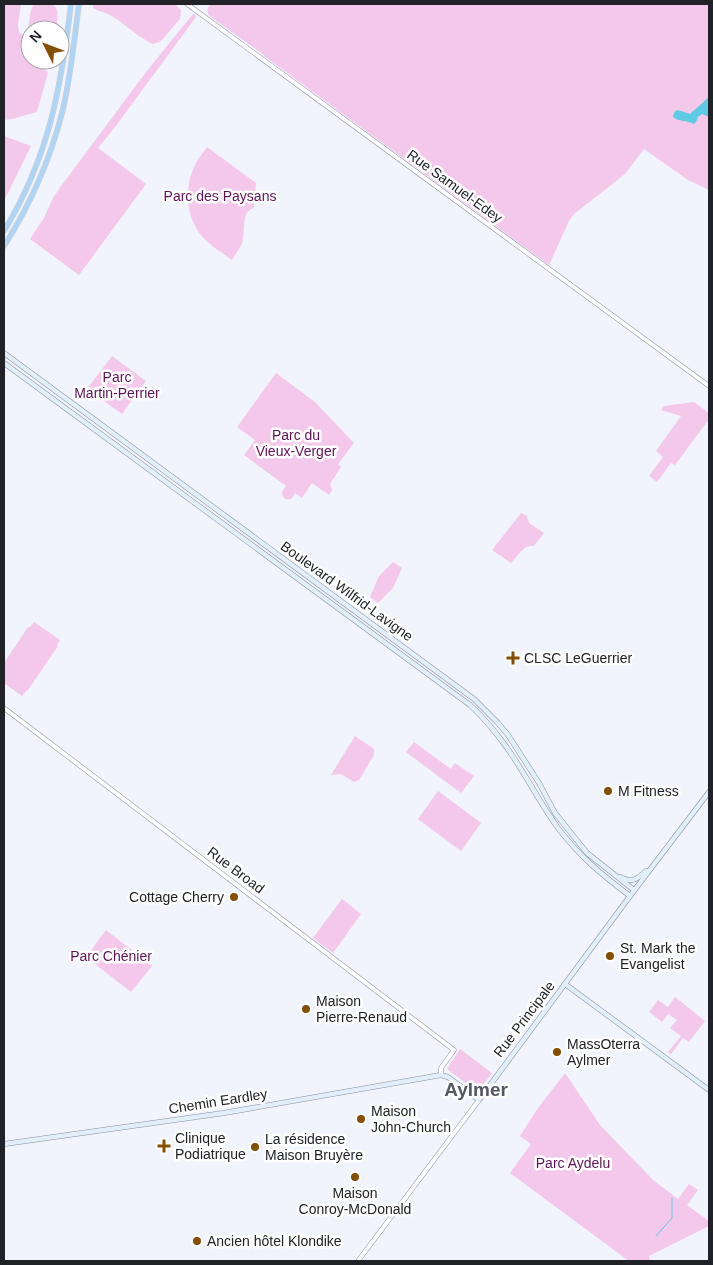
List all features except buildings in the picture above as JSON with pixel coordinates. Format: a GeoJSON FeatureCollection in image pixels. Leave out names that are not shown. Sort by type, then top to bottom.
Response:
{"type":"FeatureCollection","features":[{"type":"Feature","properties":{"kind":"highway"},"geometry":{"type":"LineString","coordinates":[[4,231],[30,183],[45,144],[56,103],[64,60],[71,4]]}},
{"type":"Feature","properties":{"kind":"highway"},"geometry":{"type":"LineString","coordinates":[[4,246],[18,224],[37,186],[58,128],[69,78],[79,4]]}},
{"type":"Feature","properties":{"kind":"main road","name":"Boulevard Wilfrid-Lavigne"},"geometry":{"type":"LineString","coordinates":[[4,353],[474,699],[498,723],[513,742],[559,819],[587,853],[634,890]]}},
{"type":"Feature","properties":{"kind":"main road","name":"Boulevard Wilfrid-Lavigne"},"geometry":{"type":"LineString","coordinates":[[4,363],[470,705],[489,724],[506,746],[550,817],[573,847],[594,868],[630,896]]}},
{"type":"Feature","properties":{"kind":"main road","name":"Rue Principale"},"geometry":{"type":"LineString","coordinates":[[479,1100],[709,792]]}},
{"type":"Feature","properties":{"kind":"main road"},"geometry":{"type":"LineString","coordinates":[[612,873],[632,881],[654,864]]}},
{"type":"Feature","properties":{"kind":"main road"},"geometry":{"type":"LineString","coordinates":[[565,984],[709,1090]]}},
{"type":"Feature","properties":{"kind":"main road"},"geometry":{"type":"LineString","coordinates":[[438,1076],[448,1077],[479,1100]]}},
{"type":"Feature","properties":{"kind":"main road","name":"Chemin Eardley"},"geometry":{"type":"LineString","coordinates":[[4,1144],[229,1112],[438,1076]]}},
{"type":"Feature","properties":{"kind":"street","name":"Rue Samuel-Edey"},"geometry":{"type":"LineString","coordinates":[[187,4],[195,6],[709,386]]}},
{"type":"Feature","properties":{"kind":"street","name":"Rue Broad"},"geometry":{"type":"LineString","coordinates":[[4,708],[454,1050],[441,1068],[438,1076]]}},
{"type":"Feature","properties":{"kind":"street","name":"Rue Principale"},"geometry":{"type":"LineString","coordinates":[[358,1261],[479,1100]]}},
{"type":"Feature","properties":{"kind":"green space"},"geometry":{"type":"Polygon","coordinates":[[[4,4],[21,4],[18,25],[20,34],[20,70],[45,70],[48,73],[37,112],[4,120],[4,4]]]}},
{"type":"Feature","properties":{"kind":"green space"},"geometry":{"type":"Polygon","coordinates":[[[34,4],[51,4],[56,8],[57,20],[29,20],[34,4]]]}},
{"type":"Feature","properties":{"kind":"green space"},"geometry":{"type":"Polygon","coordinates":[[[94,4],[175,4],[181,10],[180,19],[161,41],[153,44],[112,16],[93,8],[94,4]]]}},
{"type":"Feature","properties":{"kind":"green space"},"geometry":{"type":"Polygon","coordinates":[[[210,4],[709,4],[709,190],[688,180],[644,149],[625,174],[574,214],[549,265],[211,17],[208,14],[210,4]]]}},
{"type":"Feature","properties":{"kind":"green space"},"geometry":{"type":"Polygon","coordinates":[[[193,14],[196,17],[98,148],[146,184],[79,275],[30,239],[44,218],[59,189],[146,72],[193,14]]]}},
{"type":"Feature","properties":{"kind":"green space"},"geometry":{"type":"Polygon","coordinates":[[[4,136],[31,146],[4,201],[4,136]]]}},
{"type":"Feature","properties":{"kind":"green space","name":"Parc des Paysans"},"geometry":{"type":"Polygon","coordinates":[[[207,147],[256,183],[254,208],[245,217],[242,243],[232,260],[211,245],[201,235],[192,219],[188,202],[191,175],[207,147]]]}},
{"type":"Feature","properties":{"kind":"green space","name":"Parc Martin-Perrier"},"geometry":{"type":"Polygon","coordinates":[[[112,356],[146,381],[122,414],[87,389],[112,356]]]}},
{"type":"Feature","properties":{"kind":"green space","name":"Parc du Vieux-Verger"},"geometry":{"type":"Polygon","coordinates":[[[276,373],[315,402],[354,443],[338,464],[341,467],[330,484],[332,490],[329,495],[312,483],[302,498],[295,493],[292,498],[285,498],[282,492],[286,486],[244,455],[255,440],[237,427],[276,373]]]}},
{"type":"Feature","properties":{"kind":"green space"},"geometry":{"type":"Polygon","coordinates":[[[694,402],[709,413],[709,419],[675,465],[671,463],[657,482],[649,476],[663,457],[656,451],[681,416],[661,410],[664,406],[694,402]]]}},
{"type":"Feature","properties":{"kind":"green space"},"geometry":{"type":"Polygon","coordinates":[[[521,513],[527,516],[529,523],[544,533],[534,546],[524,549],[511,563],[492,550],[521,513]]]}},
{"type":"Feature","properties":{"kind":"green space"},"geometry":{"type":"Polygon","coordinates":[[[393,562],[402,568],[393,588],[378,603],[370,597],[379,576],[393,562]]]}},
{"type":"Feature","properties":{"kind":"green space"},"geometry":{"type":"Polygon","coordinates":[[[34,622],[60,640],[58,646],[22,696],[4,683],[4,663],[28,627],[34,622]]]}},
{"type":"Feature","properties":{"kind":"green space"},"geometry":{"type":"Polygon","coordinates":[[[355,736],[374,749],[374,755],[359,780],[354,782],[341,774],[331,775],[355,736]]]}},
{"type":"Feature","properties":{"kind":"green space"},"geometry":{"type":"Polygon","coordinates":[[[414,742],[451,769],[455,763],[474,776],[461,793],[406,752],[414,742]]]}},
{"type":"Feature","properties":{"kind":"green space"},"geometry":{"type":"Polygon","coordinates":[[[438,791],[481,823],[461,851],[418,819],[438,791]]]}},
{"type":"Feature","properties":{"kind":"green space"},"geometry":{"type":"Polygon","coordinates":[[[342,899],[361,914],[333,953],[313,938],[342,899]]]}},
{"type":"Feature","properties":{"kind":"green space","name":"Parc Chénier"},"geometry":{"type":"Polygon","coordinates":[[[106,930],[152,966],[131,992],[86,957],[106,930]]]}},
{"type":"Feature","properties":{"kind":"green space"},"geometry":{"type":"Polygon","coordinates":[[[675,997],[705,1021],[689,1042],[683,1038],[671,1054],[668,1052],[681,1036],[670,1028],[677,1020],[668,1014],[662,1022],[649,1012],[658,1000],[668,1007],[675,997]]]}},
{"type":"Feature","properties":{"kind":"green space"},"geometry":{"type":"Polygon","coordinates":[[[460,1049],[492,1073],[478,1092],[447,1069],[460,1049]]]}},
{"type":"Feature","properties":{"kind":"green space","name":"Parc Aydelu"},"geometry":{"type":"Polygon","coordinates":[[[565,1073],[600,1125],[653,1180],[678,1199],[689,1184],[698,1190],[687,1205],[709,1221],[709,1226],[649,1256],[650,1261],[629,1261],[510,1173],[531,1144],[520,1136],[538,1108],[565,1073]]]}},
{"type":"Feature","properties":{"kind":"water"},"geometry":{"type":"Polygon","coordinates":[[[709,97],[709,117],[702,114],[694,124],[673,117],[677,110],[690,114],[709,97]]]}},
{"type":"Feature","properties":{"kind":"waterway"},"geometry":{"type":"LineString","coordinates":[[656,1236],[672,1218],[672,1198]]}},
{"type":"Feature","properties":{"kind":"place","name":"CLSC LeGuerrier"},"geometry":{"type":"Point","coordinates":[513,658]}},
{"type":"Feature","properties":{"kind":"place","name":"M Fitness"},"geometry":{"type":"Point","coordinates":[608,791]}},
{"type":"Feature","properties":{"kind":"place","name":"Cottage Cherry"},"geometry":{"type":"Point","coordinates":[234,897]}},
{"type":"Feature","properties":{"kind":"place","name":"St. Mark the Evangelist"},"geometry":{"type":"Point","coordinates":[610,956]}},
{"type":"Feature","properties":{"kind":"place","name":"Maison Pierre-Renaud"},"geometry":{"type":"Point","coordinates":[306,1009]}},
{"type":"Feature","properties":{"kind":"place","name":"MassOterra Aylmer"},"geometry":{"type":"Point","coordinates":[557,1052]}},
{"type":"Feature","properties":{"kind":"place","name":"Maison John-Church"},"geometry":{"type":"Point","coordinates":[361,1119]}},
{"type":"Feature","properties":{"kind":"place","name":"Clinique Podiatrique"},"geometry":{"type":"Point","coordinates":[164,1146]}},
{"type":"Feature","properties":{"kind":"place","name":"La résidence Maison Bruyère"},"geometry":{"type":"Point","coordinates":[255,1147]}},
{"type":"Feature","properties":{"kind":"place","name":"Maison Conroy-McDonald"},"geometry":{"type":"Point","coordinates":[355,1177]}},
{"type":"Feature","properties":{"kind":"place","name":"Ancien hôtel Klondike"},"geometry":{"type":"Point","coordinates":[197,1241]}},
{"type":"Feature","properties":{"kind":"district","name":"Aylmer"},"geometry":{"type":"Point","coordinates":[476,1089]}}]}
